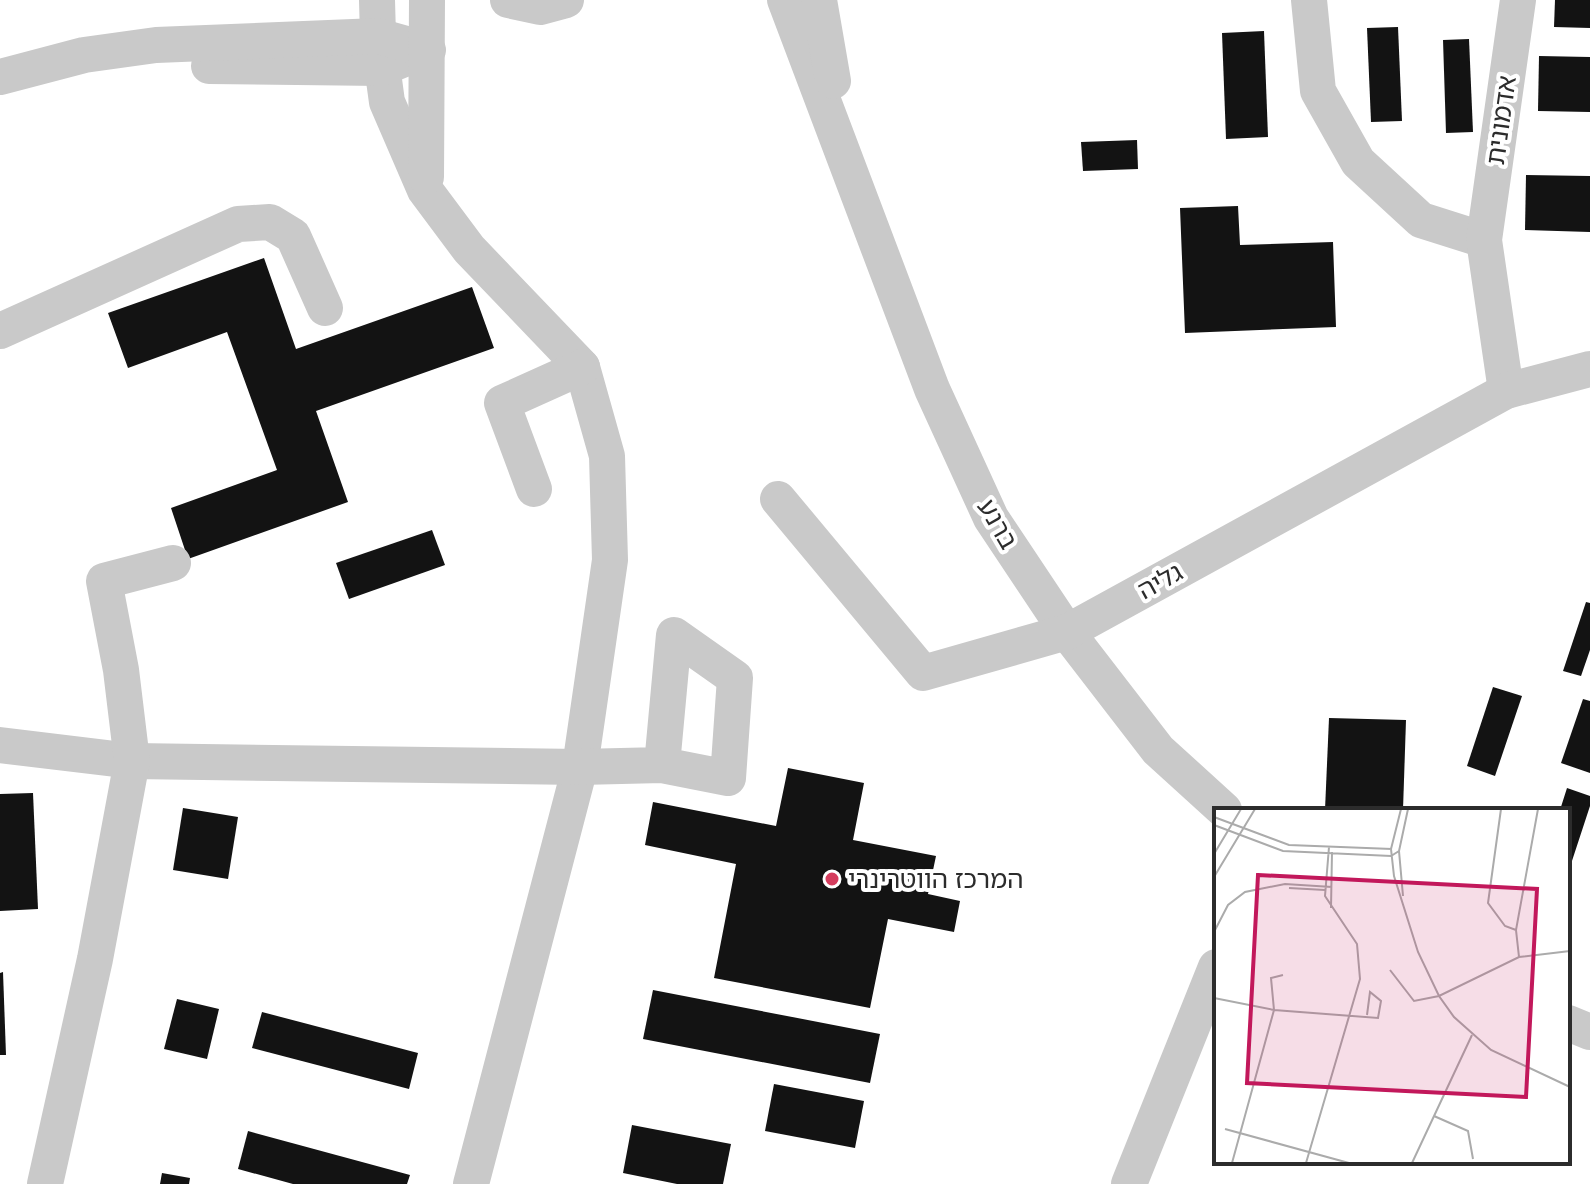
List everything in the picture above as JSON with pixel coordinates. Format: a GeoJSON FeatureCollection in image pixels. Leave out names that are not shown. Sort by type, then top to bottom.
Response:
{"type":"FeatureCollection","features":[{"type":"Feature","properties":{"kind":"street"},"geometry":{"type":"LineString","coordinates":[[377,0],[387,102],[425,190],[469,249],[582,367],[607,456],[610,560],[580,767],[471,1184]]}},
{"type":"Feature","properties":{"kind":"street"},"geometry":{"type":"LineString","coordinates":[[425,190],[427,0]]}},
{"type":"Feature","properties":{"kind":"street"},"geometry":{"type":"LineString","coordinates":[[508,0],[540,7],[566,0]]}},
{"type":"Feature","properties":{"kind":"street","name":"ברנע"},"geometry":{"type":"LineString","coordinates":[[785,0],[932,389],[991,518],[1067,632],[1158,750],[1222,808]]}},
{"type":"Feature","properties":{"kind":"street","name":"ברנע"},"geometry":{"type":"LineString","coordinates":[[819,0],[855,188]]}},
{"type":"Feature","properties":{"kind":"street"},"geometry":{"type":"LineString","coordinates":[[1309,0],[1318,91],[1358,162],[1421,220],[1484,240]]}},
{"type":"Feature","properties":{"kind":"street","name":"אדמונית"},"geometry":{"type":"LineString","coordinates":[[1506,391],[1484,240],[1518,0]]}},
{"type":"Feature","properties":{"kind":"street"},"geometry":{"type":"LineString","coordinates":[[0,78],[84,55],[156,45],[380,52],[428,50]]}},
{"type":"Feature","properties":{"kind":"street"},"geometry":{"type":"LineString","coordinates":[[0,331],[238,224],[270,222],[293,236],[325,308]]}},
{"type":"Feature","properties":{"kind":"street"},"geometry":{"type":"LineString","coordinates":[[534,489],[502,403],[582,367]]}},
{"type":"Feature","properties":{"kind":"street","name":"גליה"},"geometry":{"type":"LineString","coordinates":[[778,499],[923,673],[1067,632],[1506,391],[1590,369]]}},
{"type":"Feature","properties":{"kind":"street"},"geometry":{"type":"LineString","coordinates":[[45,1184],[95,959],[132,761],[121,670],[104,581],[173,563]]}},
{"type":"Feature","properties":{"kind":"street"},"geometry":{"type":"LineString","coordinates":[[0,745],[132,761],[580,767],[662,765]]}},
{"type":"Feature","properties":{"kind":"street"},"geometry":{"type":"LineString","coordinates":[[1129,1184],[1214,972]]}},
{"type":"Feature","properties":{"kind":"street"},"geometry":{"type":"LineString","coordinates":[[1570,1024],[1590,1032]]}},
{"type":"Feature","properties":{"kind":"building"},"geometry":{"type":"Polygon","coordinates":[[[1555,0],[1590,0],[1590,28],[1554,27],[1555,0]]]}},
{"type":"Feature","properties":{"kind":"building"},"geometry":{"type":"Polygon","coordinates":[[[1398,27],[1402,121],[1371,122],[1367,28],[1398,27]]]}},
{"type":"Feature","properties":{"kind":"building"},"geometry":{"type":"Polygon","coordinates":[[[1264,31],[1268,137],[1226,139],[1222,33],[1264,31]]]}},
{"type":"Feature","properties":{"kind":"building"},"geometry":{"type":"Polygon","coordinates":[[[1469,39],[1473,132],[1446,133],[1443,40],[1469,39]]]}},
{"type":"Feature","properties":{"kind":"building"},"geometry":{"type":"Polygon","coordinates":[[[1539,56],[1590,57],[1590,112],[1538,111],[1539,56]]]}},
{"type":"Feature","properties":{"kind":"building"},"geometry":{"type":"Polygon","coordinates":[[[1137,140],[1138,169],[1083,171],[1081,142],[1137,140]]]}},
{"type":"Feature","properties":{"kind":"building"},"geometry":{"type":"Polygon","coordinates":[[[1526,175],[1590,176],[1590,232],[1525,230],[1526,175]]]}},
{"type":"Feature","properties":{"kind":"building"},"geometry":{"type":"Polygon","coordinates":[[[1238,206],[1240,245],[1333,242],[1336,327],[1185,333],[1180,208],[1238,206]]]}},
{"type":"Feature","properties":{"kind":"building"},"geometry":{"type":"Polygon","coordinates":[[[264,258],[296,349],[472,287],[494,348],[316,411],[348,502],[188,559],[171,508],[277,470],[227,332],[128,368],[108,313],[264,258]]]}},
{"type":"Feature","properties":{"kind":"building"},"geometry":{"type":"Polygon","coordinates":[[[432,530],[445,565],[349,599],[336,563],[432,530]]]}},
{"type":"Feature","properties":{"kind":"building"},"geometry":{"type":"Polygon","coordinates":[[[1586,602],[1590,603],[1590,650],[1581,676],[1563,671],[1586,602]]]}},
{"type":"Feature","properties":{"kind":"building"},"geometry":{"type":"Polygon","coordinates":[[[1493,687],[1522,696],[1495,776],[1467,766],[1493,687]]]}},
{"type":"Feature","properties":{"kind":"building"},"geometry":{"type":"Polygon","coordinates":[[[1583,699],[1590,701],[1590,773],[1561,763],[1583,699]]]}},
{"type":"Feature","properties":{"kind":"building"},"geometry":{"type":"Polygon","coordinates":[[[1329,718],[1406,720],[1403,808],[1325,808],[1329,718]]]}},
{"type":"Feature","properties":{"kind":"building","name":"המרכז הווטרינרי"},"geometry":{"type":"Polygon","coordinates":[[[788,768],[864,783],[853,840],[936,856],[928,894],[960,901],[954,932],[888,919],[870,1008],[714,978],[736,864],[645,845],[653,802],[776,826],[788,768]]]}},
{"type":"Feature","properties":{"kind":"building"},"geometry":{"type":"Polygon","coordinates":[[[1567,788],[1590,796],[1590,806],[1570,867],[1570,808],[1561,808],[1567,788]]]}},
{"type":"Feature","properties":{"kind":"building"},"geometry":{"type":"Polygon","coordinates":[[[33,793],[38,909],[0,911],[0,794],[33,793]]]}},
{"type":"Feature","properties":{"kind":"building"},"geometry":{"type":"Polygon","coordinates":[[[183,808],[238,817],[228,879],[173,870],[183,808]]]}},
{"type":"Feature","properties":{"kind":"building"},"geometry":{"type":"Polygon","coordinates":[[[3,972],[6,1055],[0,1055],[0,973],[3,972]]]}},
{"type":"Feature","properties":{"kind":"building"},"geometry":{"type":"Polygon","coordinates":[[[653,990],[880,1034],[870,1083],[643,1039],[653,990]]]}},
{"type":"Feature","properties":{"kind":"building"},"geometry":{"type":"Polygon","coordinates":[[[177,999],[219,1009],[207,1059],[164,1049],[177,999]]]}},
{"type":"Feature","properties":{"kind":"building"},"geometry":{"type":"Polygon","coordinates":[[[262,1012],[418,1053],[409,1089],[252,1048],[262,1012]]]}},
{"type":"Feature","properties":{"kind":"building"},"geometry":{"type":"Polygon","coordinates":[[[774,1084],[864,1101],[855,1148],[765,1131],[774,1084]]]}},
{"type":"Feature","properties":{"kind":"building"},"geometry":{"type":"Polygon","coordinates":[[[632,1125],[731,1144],[723,1184],[677,1184],[623,1173],[632,1125]]]}},
{"type":"Feature","properties":{"kind":"building"},"geometry":{"type":"Polygon","coordinates":[[[248,1131],[410,1175],[407,1184],[293,1184],[238,1169],[248,1131]]]}},
{"type":"Feature","properties":{"kind":"building"},"geometry":{"type":"Polygon","coordinates":[[[162,1173],[190,1178],[189,1184],[160,1184],[162,1173]]]}},
{"type":"Feature","properties":{"kind":"place","name":"המרכז הווטרינרי"},"geometry":{"type":"Point","coordinates":[832,879]}}]}
